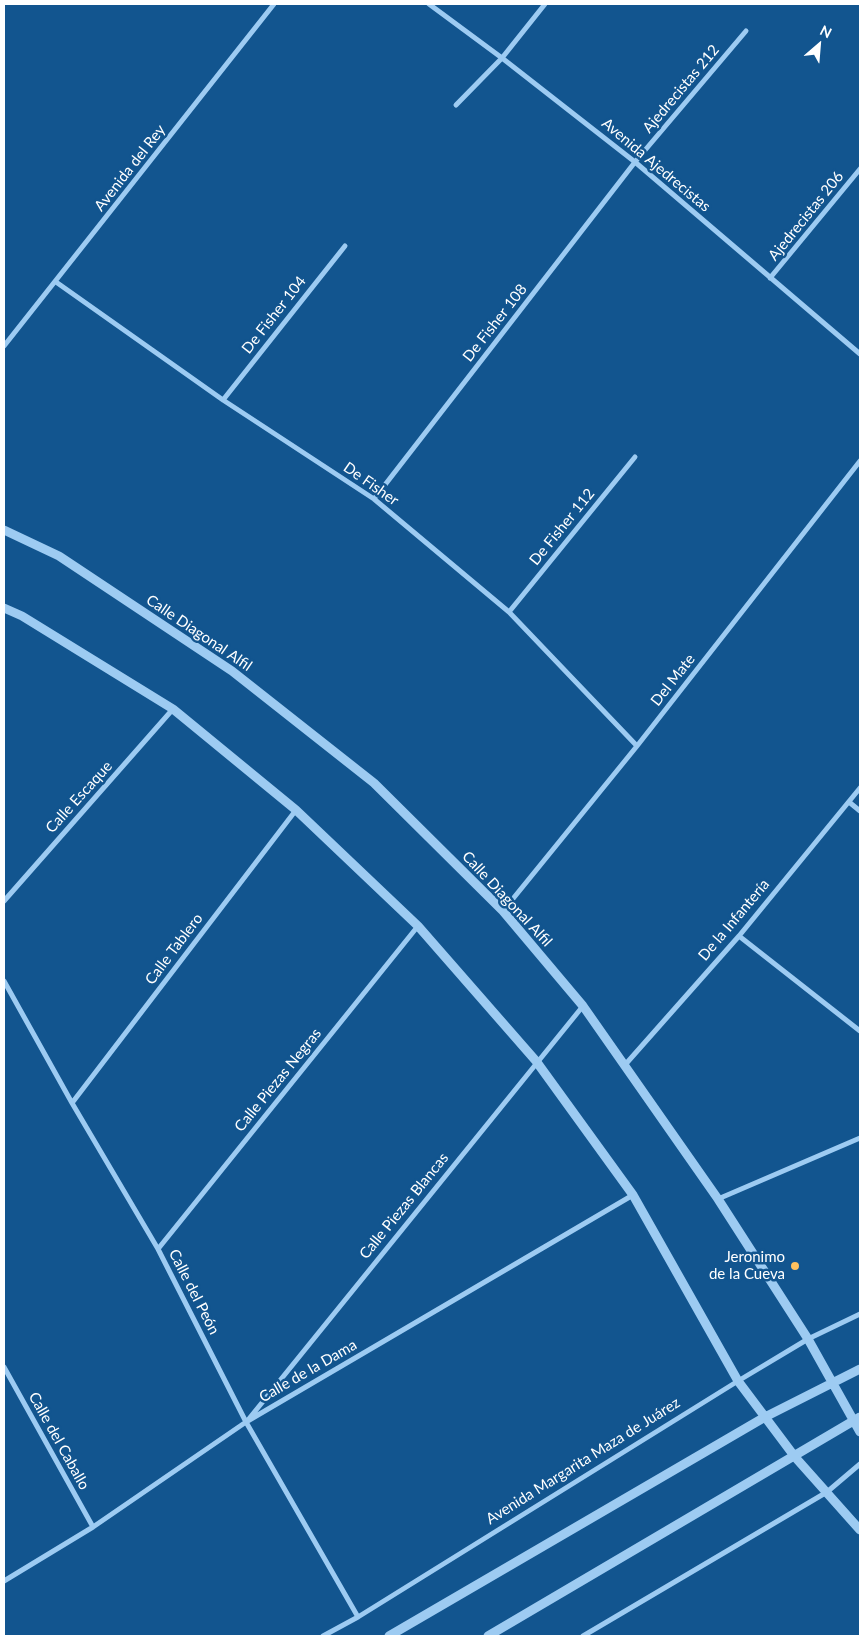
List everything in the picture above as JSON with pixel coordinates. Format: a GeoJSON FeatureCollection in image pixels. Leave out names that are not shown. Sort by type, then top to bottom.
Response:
{"type":"FeatureCollection","features":[{"type":"Feature","properties":{"kind":"street","name":"Avenida del Rey"},"geometry":{"type":"LineString","coordinates":[[4,346],[274,4]]}},
{"type":"Feature","properties":{"kind":"street","name":"Avenida Ajedrecistas"},"geometry":{"type":"LineString","coordinates":[[429,4],[502,58],[635,162],[860,354]]}},
{"type":"Feature","properties":{"kind":"street"},"geometry":{"type":"LineString","coordinates":[[456,105],[502,58],[545,4]]}},
{"type":"Feature","properties":{"kind":"street","name":"Ajedrecistas 212"},"geometry":{"type":"LineString","coordinates":[[635,162],[746,31]]}},
{"type":"Feature","properties":{"kind":"street","name":"De Fisher 108"},"geometry":{"type":"LineString","coordinates":[[374,499],[635,162]]}},
{"type":"Feature","properties":{"kind":"street","name":"Ajedrecistas 206"},"geometry":{"type":"LineString","coordinates":[[770,278],[860,169]]}},
{"type":"Feature","properties":{"kind":"street","name":"De Fisher 104"},"geometry":{"type":"LineString","coordinates":[[223,400],[345,246]]}},
{"type":"Feature","properties":{"kind":"street","name":"De Fisher"},"geometry":{"type":"LineString","coordinates":[[56,282],[223,400],[374,499],[509,612],[637,746]]}},
{"type":"Feature","properties":{"kind":"street","name":"De Fisher 112"},"geometry":{"type":"LineString","coordinates":[[509,612],[635,457]]}},
{"type":"Feature","properties":{"kind":"street","name":"Del Mate"},"geometry":{"type":"LineString","coordinates":[[503,911],[637,746],[860,461]]}},
{"type":"Feature","properties":{"kind":"street","name":"Calle Diagonal Alfil"},"geometry":{"type":"LineString","coordinates":[[4,530],[59,556],[232,671],[374,783],[503,911],[583,1006],[718,1199],[808,1339],[831,1384],[857,1419],[860,1432]]}},
{"type":"Feature","properties":{"kind":"street"},"geometry":{"type":"LineString","coordinates":[[4,608],[22,616],[173,709],[296,810],[418,926],[536,1061],[633,1195],[738,1380],[795,1457],[860,1530]]}},
{"type":"Feature","properties":{"kind":"street","name":"Calle Escaque"},"geometry":{"type":"LineString","coordinates":[[4,901],[173,709]]}},
{"type":"Feature","properties":{"kind":"street","name":"De la Infantería"},"geometry":{"type":"LineString","coordinates":[[624,1066],[739,936],[860,788]]}},
{"type":"Feature","properties":{"kind":"street"},"geometry":{"type":"LineString","coordinates":[[849,802],[860,811]]}},
{"type":"Feature","properties":{"kind":"street","name":"Calle Tablero"},"geometry":{"type":"LineString","coordinates":[[72,1103],[296,810]]}},
{"type":"Feature","properties":{"kind":"street","name":"Calle Piezas Negras"},"geometry":{"type":"LineString","coordinates":[[158,1250],[418,926]]}},
{"type":"Feature","properties":{"kind":"street"},"geometry":{"type":"LineString","coordinates":[[739,936],[860,1032]]}},
{"type":"Feature","properties":{"kind":"street","name":"Calle del Peón"},"geometry":{"type":"LineString","coordinates":[[4,981],[72,1103],[158,1250],[246,1422],[358,1617]]}},
{"type":"Feature","properties":{"kind":"street","name":"Calle Piezas Blancas"},"geometry":{"type":"LineString","coordinates":[[246,1422],[536,1061],[583,1006]]}},
{"type":"Feature","properties":{"kind":"street"},"geometry":{"type":"LineString","coordinates":[[718,1199],[860,1138]]}},
{"type":"Feature","properties":{"kind":"street","name":"Calle de la Dama"},"geometry":{"type":"LineString","coordinates":[[4,1581],[93,1527],[246,1422],[633,1195]]}},
{"type":"Feature","properties":{"kind":"street","name":"Avenida Margarita Maza de Juárez"},"geometry":{"type":"LineString","coordinates":[[323,1636],[358,1617],[738,1380],[808,1339],[860,1314]]}},
{"type":"Feature","properties":{"kind":"street","name":"Calle del Caballo"},"geometry":{"type":"LineString","coordinates":[[4,1367],[93,1527]]}},
{"type":"Feature","properties":{"kind":"street"},"geometry":{"type":"LineString","coordinates":[[389,1636],[765,1417],[860,1369]]}},
{"type":"Feature","properties":{"kind":"street"},"geometry":{"type":"LineString","coordinates":[[488,1636],[857,1419]]}},
{"type":"Feature","properties":{"kind":"street"},"geometry":{"type":"LineString","coordinates":[[583,1636],[827,1492],[860,1464]]}},
{"type":"Feature","properties":{"kind":"place","name":"Jeronimo de la Cueva"},"geometry":{"type":"Point","coordinates":[795,1266]}}]}
